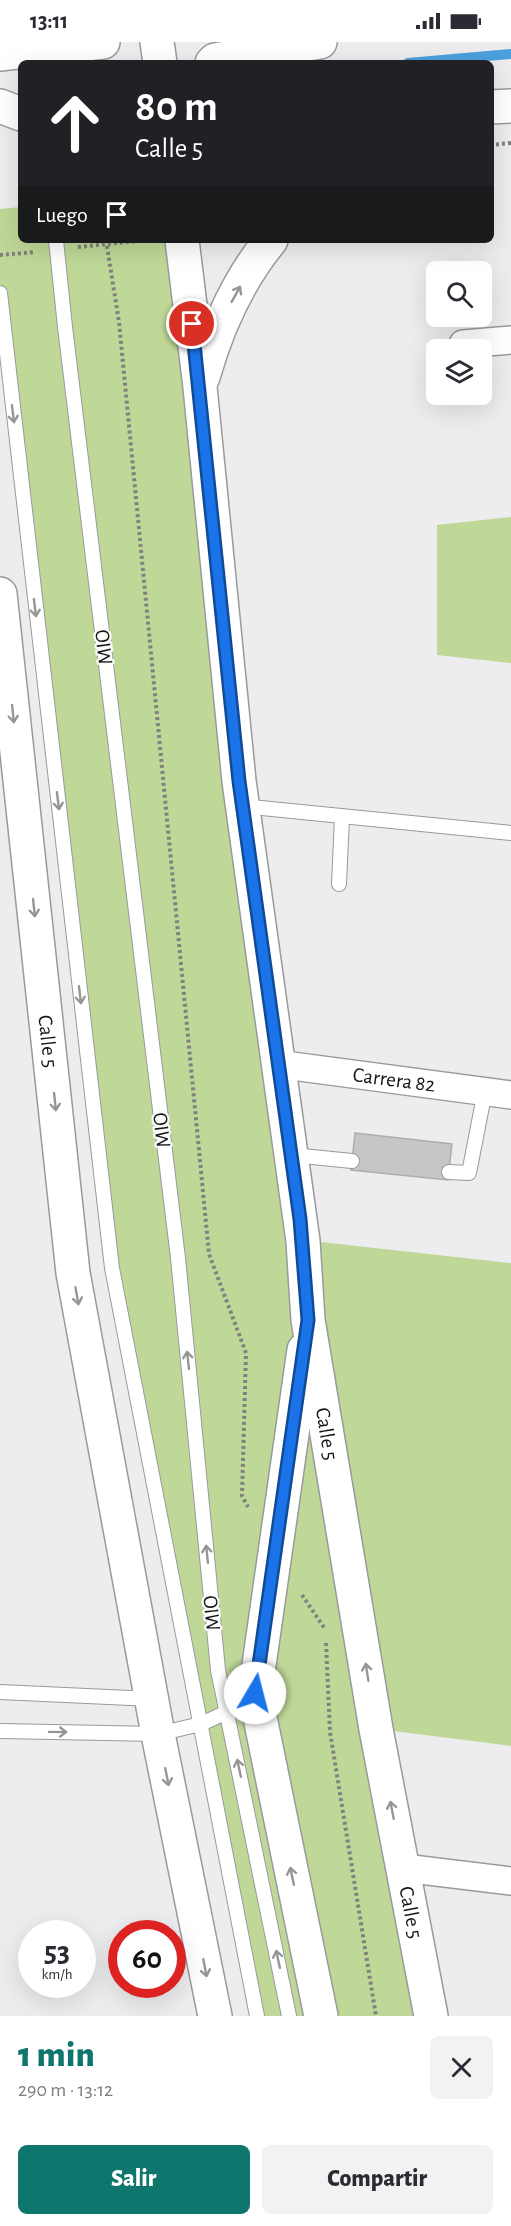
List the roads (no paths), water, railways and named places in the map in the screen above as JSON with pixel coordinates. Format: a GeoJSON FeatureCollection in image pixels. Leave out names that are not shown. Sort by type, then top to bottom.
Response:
{"type":"FeatureCollection","features":[{"type":"Feature","properties":{"kind":"main road"},"geometry":{"type":"LineString","coordinates":[[0,54],[103,42]]}},
{"type":"Feature","properties":{"kind":"main road"},"geometry":{"type":"LineString","coordinates":[[157,42],[160,60]]}},
{"type":"Feature","properties":{"kind":"main road"},"geometry":{"type":"LineString","coordinates":[[215,60],[320,42]]}},
{"type":"Feature","properties":{"kind":"main road"},"geometry":{"type":"LineString","coordinates":[[0,106],[18,113]]}},
{"type":"Feature","properties":{"kind":"main road"},"geometry":{"type":"LineString","coordinates":[[494,107],[511,106]]}},
{"type":"Feature","properties":{"kind":"main road","name":"Calle 5"},"geometry":{"type":"LineString","coordinates":[[182,243],[200,387],[242,806],[277,1064],[292,1155],[303,1241],[308,1320],[376,1729],[431,2016]]}},
{"type":"Feature","properties":{"kind":"main road"},"geometry":{"type":"LineString","coordinates":[[200,387],[219,327],[248,272],[269,243]]}},
{"type":"Feature","properties":{"kind":"main road","name":"Calle 5"},"geometry":{"type":"LineString","coordinates":[[0,594],[73,1273],[158,1734],[215,2016]]}},
{"type":"Feature","properties":{"kind":"main road"},"geometry":{"type":"LineString","coordinates":[[308,1320],[255,1693],[321,2016]]}},
{"type":"Feature","properties":{"kind":"street"},"geometry":{"type":"LineString","coordinates":[[492,342],[511,340]]}},
{"type":"Feature","properties":{"kind":"street","name":"Carrera 82"},"geometry":{"type":"LineString","coordinates":[[277,1064],[498,1093]]}},
{"type":"Feature","properties":{"kind":"street"},"geometry":{"type":"LineString","coordinates":[[404,1868],[511,1881]]}},
{"type":"Feature","properties":{"kind":"lane","name":"MIO"},"geometry":{"type":"LineString","coordinates":[[56,243],[66,339],[178,1258],[218,1670],[289,2016]]}},
{"type":"Feature","properties":{"kind":"lane","name":"MIO"},"geometry":{"type":"LineString","coordinates":[[0,293],[112,1268],[257,2016]]}},
{"type":"Feature","properties":{"kind":"lane"},"geometry":{"type":"LineString","coordinates":[[242,806],[511,833]]}},
{"type":"Feature","properties":{"kind":"lane"},"geometry":{"type":"LineString","coordinates":[[339,884],[342,817]]}},
{"type":"Feature","properties":{"kind":"lane"},"geometry":{"type":"LineString","coordinates":[[449,1172],[469,1173],[498,1093]]}},
{"type":"Feature","properties":{"kind":"lane"},"geometry":{"type":"LineString","coordinates":[[292,1155],[352,1161]]}},
{"type":"Feature","properties":{"kind":"lane"},"geometry":{"type":"LineString","coordinates":[[0,1692],[152,1699]]}},
{"type":"Feature","properties":{"kind":"lane"},"geometry":{"type":"LineString","coordinates":[[0,1731],[158,1734],[201,1724],[227,1712],[255,1693]]}},
{"type":"Feature","properties":{"kind":"waterway"},"geometry":{"type":"LineString","coordinates":[[442,60],[511,54]]}}]}
